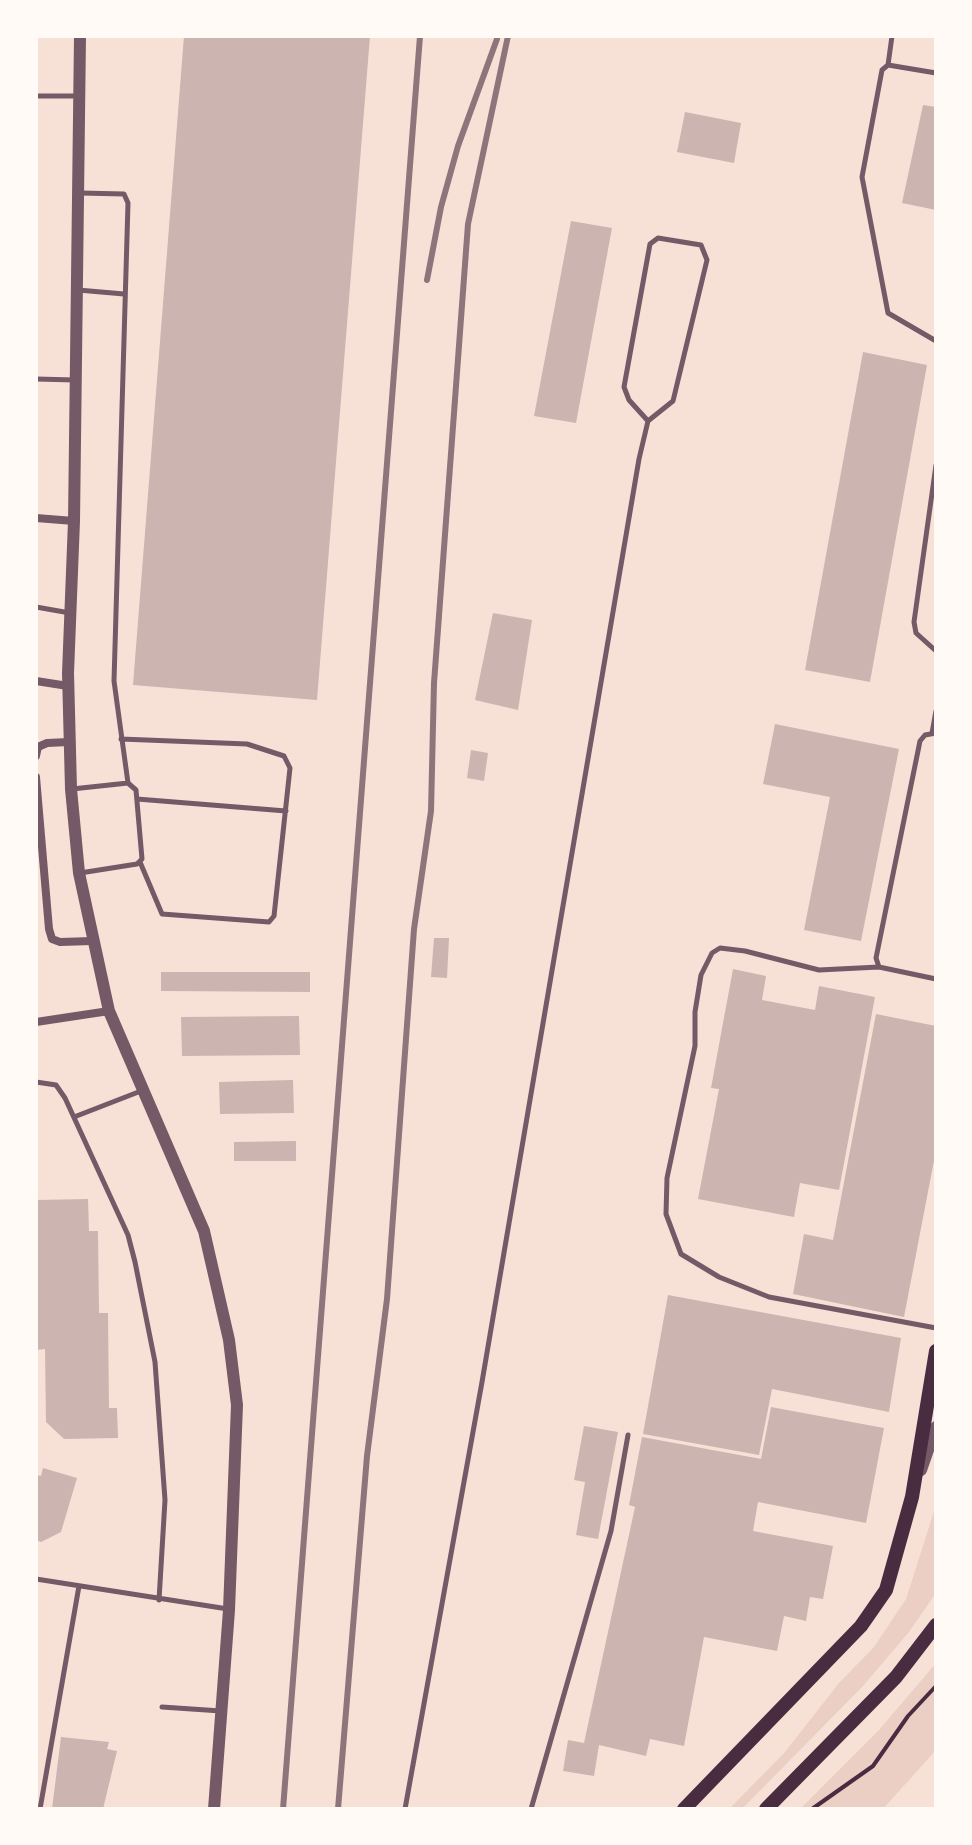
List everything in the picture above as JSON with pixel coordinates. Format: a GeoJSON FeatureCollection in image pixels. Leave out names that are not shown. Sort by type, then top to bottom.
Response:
{"type":"FeatureCollection","features":[{"type":"Feature","properties":{"kind":"main road"},"geometry":{"type":"LineString","coordinates":[[684,1809],[861,1626],[886,1590],[912,1497],[936,1351]]}},
{"type":"Feature","properties":{"kind":"main road"},"geometry":{"type":"LineString","coordinates":[[766,1809],[896,1677],[936,1625]]}},
{"type":"Feature","properties":{"kind":"street"},"geometry":{"type":"LineString","coordinates":[[80,36],[74,521],[68,686],[71,789],[79,873],[109,1011],[204,1231],[229,1340],[237,1405],[229,1610],[214,1809]]}},
{"type":"Feature","properties":{"kind":"street"},"geometry":{"type":"LineString","coordinates":[[36,518],[74,521]]}},
{"type":"Feature","properties":{"kind":"street"},"geometry":{"type":"LineString","coordinates":[[36,681],[68,686]]}},
{"type":"Feature","properties":{"kind":"street"},"geometry":{"type":"LineString","coordinates":[[36,756],[38,747],[47,743],[69,742]]}},
{"type":"Feature","properties":{"kind":"street"},"geometry":{"type":"LineString","coordinates":[[36,777],[52,939],[60,942],[92,941]]}},
{"type":"Feature","properties":{"kind":"street"},"geometry":{"type":"LineString","coordinates":[[36,1022],[109,1011]]}},
{"type":"Feature","properties":{"kind":"street"},"geometry":{"type":"LineString","coordinates":[[912,1497],[936,1427]]}},
{"type":"Feature","properties":{"kind":"lane"},"geometry":{"type":"LineString","coordinates":[[892,36],[888,65],[882,70],[862,177],[888,313],[936,341]]}},
{"type":"Feature","properties":{"kind":"lane"},"geometry":{"type":"LineString","coordinates":[[888,65],[936,73]]}},
{"type":"Feature","properties":{"kind":"lane"},"geometry":{"type":"LineString","coordinates":[[36,96],[80,96]]}},
{"type":"Feature","properties":{"kind":"lane"},"geometry":{"type":"LineString","coordinates":[[78,193],[126,197],[114,681],[128,783]]}},
{"type":"Feature","properties":{"kind":"lane"},"geometry":{"type":"LineString","coordinates":[[405,1809],[648,421],[673,401],[707,260],[701,245],[658,238],[650,244],[624,387],[625,394],[648,421]]}},
{"type":"Feature","properties":{"kind":"lane"},"geometry":{"type":"LineString","coordinates":[[77,290],[124,294]]}},
{"type":"Feature","properties":{"kind":"lane"},"geometry":{"type":"LineString","coordinates":[[36,379],[76,380]]}},
{"type":"Feature","properties":{"kind":"lane"},"geometry":{"type":"LineString","coordinates":[[936,465],[914,622],[916,633],[936,651]]}},
{"type":"Feature","properties":{"kind":"lane"},"geometry":{"type":"LineString","coordinates":[[36,607],[71,613]]}},
{"type":"Feature","properties":{"kind":"lane"},"geometry":{"type":"LineString","coordinates":[[879,967],[876,958],[920,741],[934,733],[936,711]]}},
{"type":"Feature","properties":{"kind":"lane"},"geometry":{"type":"LineString","coordinates":[[71,789],[128,783],[134,786],[140,862],[162,914],[273,920],[290,768],[284,756],[247,744],[121,739]]}},
{"type":"Feature","properties":{"kind":"lane"},"geometry":{"type":"LineString","coordinates":[[137,799],[286,811]]}},
{"type":"Feature","properties":{"kind":"lane"},"geometry":{"type":"LineString","coordinates":[[79,873],[140,862]]}},
{"type":"Feature","properties":{"kind":"lane"},"geometry":{"type":"LineString","coordinates":[[936,979],[879,967],[819,970],[745,951],[720,948],[712,953],[701,975],[695,1046],[667,1178],[666,1214],[681,1254],[719,1277],[769,1297],[936,1328]]}},
{"type":"Feature","properties":{"kind":"lane"},"geometry":{"type":"LineString","coordinates":[[36,1082],[56,1085],[128,1235],[155,1362],[165,1500],[159,1600]]}},
{"type":"Feature","properties":{"kind":"lane"},"geometry":{"type":"LineString","coordinates":[[74,1117],[142,1091]]}},
{"type":"Feature","properties":{"kind":"lane"},"geometry":{"type":"LineString","coordinates":[[531,1809],[611,1531],[628,1435]]}},
{"type":"Feature","properties":{"kind":"lane"},"geometry":{"type":"LineString","coordinates":[[36,1579],[229,1610]]}},
{"type":"Feature","properties":{"kind":"lane"},"geometry":{"type":"LineString","coordinates":[[40,1809],[79,1586]]}},
{"type":"Feature","properties":{"kind":"lane"},"geometry":{"type":"LineString","coordinates":[[162,1707],[221,1711]]}},
{"type":"Feature","properties":{"kind":"path"},"geometry":{"type":"LineString","coordinates":[[812,1809],[858,1780],[873,1766],[908,1716],[936,1686]]}},
{"type":"Feature","properties":{"kind":"shaded area"},"geometry":{"type":"Polygon","coordinates":[[[936,1505],[936,1593],[909,1632],[863,1686],[742,1809],[729,1809],[785,1752],[839,1683],[874,1647],[906,1599],[936,1505]]]}},
{"type":"Feature","properties":{"kind":"shaded area"},"geometry":{"type":"Polygon","coordinates":[[[936,1663],[936,1750],[883,1809],[800,1809],[879,1730],[936,1663]]]}},
{"type":"Feature","properties":{"kind":"building"},"geometry":{"type":"Polygon","coordinates":[[[184,36],[370,36],[317,700],[133,685],[184,36]]]}},
{"type":"Feature","properties":{"kind":"building"},"geometry":{"type":"Polygon","coordinates":[[[923,105],[936,107],[936,210],[902,203],[923,105]]]}},
{"type":"Feature","properties":{"kind":"building"},"geometry":{"type":"Polygon","coordinates":[[[685,112],[741,123],[734,163],[677,152],[685,112]]]}},
{"type":"Feature","properties":{"kind":"building"},"geometry":{"type":"Polygon","coordinates":[[[571,221],[612,228],[576,423],[534,416],[571,221]]]}},
{"type":"Feature","properties":{"kind":"building"},"geometry":{"type":"Polygon","coordinates":[[[863,352],[927,365],[870,682],[805,670],[863,352]]]}},
{"type":"Feature","properties":{"kind":"building"},"geometry":{"type":"Polygon","coordinates":[[[493,613],[532,620],[518,710],[475,700],[493,613]]]}},
{"type":"Feature","properties":{"kind":"building"},"geometry":{"type":"Polygon","coordinates":[[[775,724],[899,749],[861,941],[804,930],[830,797],[763,784],[775,724]]]}},
{"type":"Feature","properties":{"kind":"building"},"geometry":{"type":"Polygon","coordinates":[[[471,750],[488,753],[484,781],[467,778],[471,750]]]}},
{"type":"Feature","properties":{"kind":"building"},"geometry":{"type":"Polygon","coordinates":[[[434,938],[449,938],[447,978],[431,977],[434,938]]]}},
{"type":"Feature","properties":{"kind":"building"},"geometry":{"type":"Polygon","coordinates":[[[733,969],[766,976],[762,1000],[815,1010],[819,986],[875,997],[839,1190],[800,1183],[794,1217],[698,1199],[719,1089],[711,1088],[733,969]]]}},
{"type":"Feature","properties":{"kind":"building"},"geometry":{"type":"Polygon","coordinates":[[[161,972],[310,972],[310,992],[161,991],[161,972]]]}},
{"type":"Feature","properties":{"kind":"building"},"geometry":{"type":"Polygon","coordinates":[[[876,1014],[936,1026],[936,1150],[904,1317],[793,1294],[804,1234],[833,1240],[876,1014]]]}},
{"type":"Feature","properties":{"kind":"building"},"geometry":{"type":"Polygon","coordinates":[[[299,1016],[300,1055],[182,1056],[181,1017],[299,1016]]]}},
{"type":"Feature","properties":{"kind":"building"},"geometry":{"type":"Polygon","coordinates":[[[293,1080],[294,1113],[220,1114],[219,1082],[293,1080]]]}},
{"type":"Feature","properties":{"kind":"building"},"geometry":{"type":"Polygon","coordinates":[[[296,1141],[296,1161],[234,1161],[234,1142],[296,1141]]]}},
{"type":"Feature","properties":{"kind":"building"},"geometry":{"type":"Polygon","coordinates":[[[88,1199],[89,1231],[98,1231],[99,1313],[108,1313],[109,1408],[117,1408],[118,1438],[64,1439],[46,1422],[45,1349],[36,1350],[36,1200],[88,1199]]]}},
{"type":"Feature","properties":{"kind":"building"},"geometry":{"type":"Polygon","coordinates":[[[668,1295],[901,1338],[889,1412],[772,1389],[759,1455],[643,1434],[668,1295]]]}},
{"type":"Feature","properties":{"kind":"building"},"geometry":{"type":"Polygon","coordinates":[[[771,1407],[884,1428],[866,1523],[758,1502],[753,1531],[833,1546],[823,1599],[810,1597],[806,1621],[784,1616],[777,1651],[704,1637],[684,1746],[650,1739],[646,1756],[599,1745],[594,1776],[563,1771],[568,1740],[584,1743],[635,1507],[629,1505],[642,1437],[761,1459],[771,1407]]]}},
{"type":"Feature","properties":{"kind":"building"},"geometry":{"type":"Polygon","coordinates":[[[584,1426],[618,1432],[598,1539],[576,1535],[585,1482],[574,1480],[584,1426]]]}},
{"type":"Feature","properties":{"kind":"building"},"geometry":{"type":"Polygon","coordinates":[[[43,1468],[77,1478],[61,1532],[41,1542],[36,1540],[36,1475],[41,1476],[43,1468]]]}},
{"type":"Feature","properties":{"kind":"building"},"geometry":{"type":"Polygon","coordinates":[[[61,1737],[109,1742],[107,1749],[117,1751],[103,1809],[52,1809],[61,1737]]]}},
{"type":"Feature","properties":{"kind":"railway"},"geometry":{"type":"LineString","coordinates":[[283,1809],[420,36]]}},
{"type":"Feature","properties":{"kind":"railway"},"geometry":{"type":"LineString","coordinates":[[338,1809],[367,1456],[387,1299],[414,929],[431,811],[434,683],[468,224],[508,36]]}},
{"type":"Feature","properties":{"kind":"railway"},"geometry":{"type":"LineString","coordinates":[[427,280],[441,207],[458,146],[497,39]]}}]}
